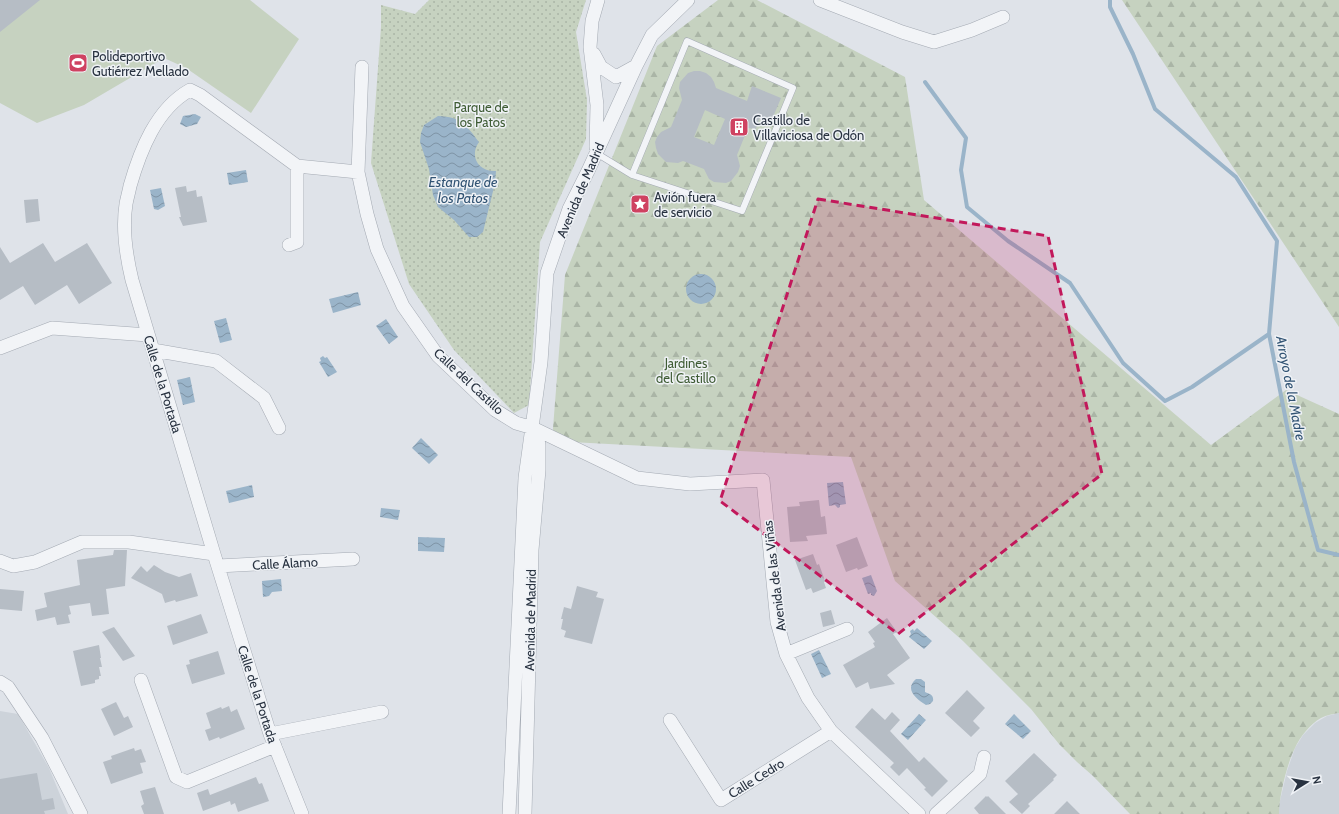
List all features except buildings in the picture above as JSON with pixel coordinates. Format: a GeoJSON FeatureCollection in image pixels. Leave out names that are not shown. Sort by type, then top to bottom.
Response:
{"type":"FeatureCollection","features":[{"type":"Feature","properties":{"kind":"street"},"geometry":{"type":"LineString","coordinates":[[596,153],[597,105],[590,47],[592,21],[598,0]]}},
{"type":"Feature","properties":{"kind":"street","name":"Avenida de Madrid"},"geometry":{"type":"LineString","coordinates":[[509,814],[525,478],[541,362],[547,273],[569,210],[652,35],[688,0]]}},
{"type":"Feature","properties":{"kind":"street"},"geometry":{"type":"LineString","coordinates":[[820,0],[902,32],[934,42],[972,30],[1003,17]]}},
{"type":"Feature","properties":{"kind":"street"},"geometry":{"type":"LineString","coordinates":[[590,47],[601,67],[616,77],[636,66]]}},
{"type":"Feature","properties":{"kind":"street","name":"Calle del Castillo"},"geometry":{"type":"LineString","coordinates":[[362,67],[358,172],[367,214],[377,249],[403,306],[438,356],[495,410],[516,422],[533,428],[637,478],[690,484],[763,480]]}},
{"type":"Feature","properties":{"kind":"street","name":"Calle de la Portada"},"geometry":{"type":"LineString","coordinates":[[297,166],[200,94],[190,90],[180,96],[162,115],[146,141],[134,172],[126,204],[125,232],[127,259],[148,335],[216,560],[272,740],[302,814]]}},
{"type":"Feature","properties":{"kind":"street"},"geometry":{"type":"LineString","coordinates":[[289,245],[297,242],[297,166],[358,172]]}},
{"type":"Feature","properties":{"kind":"street"},"geometry":{"type":"LineString","coordinates":[[0,348],[52,328],[148,335]]}},
{"type":"Feature","properties":{"kind":"street"},"geometry":{"type":"LineString","coordinates":[[153,350],[216,361],[264,398],[279,428]]}},
{"type":"Feature","properties":{"kind":"street","name":"Avenida de Madrid"},"geometry":{"type":"LineString","coordinates":[[525,814],[532,550],[539,445],[533,428]]}},
{"type":"Feature","properties":{"kind":"street","name":"Avenida de las Viñas"},"geometry":{"type":"LineString","coordinates":[[763,480],[777,622],[786,654],[808,698],[831,732],[919,814]]}},
{"type":"Feature","properties":{"kind":"street","name":"Calle Álamo"},"geometry":{"type":"LineString","coordinates":[[0,560],[13,566],[35,562],[82,542],[129,542],[216,560],[353,559]]}},
{"type":"Feature","properties":{"kind":"street"},"geometry":{"type":"LineString","coordinates":[[786,654],[847,629]]}},
{"type":"Feature","properties":{"kind":"street"},"geometry":{"type":"LineString","coordinates":[[141,680],[176,777],[187,782],[272,740],[382,712]]}},
{"type":"Feature","properties":{"kind":"street"},"geometry":{"type":"LineString","coordinates":[[0,682],[8,687],[42,738],[81,814]]}},
{"type":"Feature","properties":{"kind":"street","name":"Calle Cedro"},"geometry":{"type":"LineString","coordinates":[[670,720],[721,800],[831,732]]}},
{"type":"Feature","properties":{"kind":"street"},"geometry":{"type":"LineString","coordinates":[[936,814],[980,774],[984,757]]}},
{"type":"Feature","properties":{"kind":"lane"},"geometry":{"type":"LineString","coordinates":[[596,153],[632,175],[742,211],[793,88],[687,41],[632,175]]}},
{"type":"Feature","properties":{"kind":"highlighted area"},"geometry":{"type":"Polygon","coordinates":[[[818,199],[1048,236],[1102,474],[898,634],[720,501],[818,199]]]}},
{"type":"Feature","properties":{"kind":"shaded area"},"geometry":{"type":"Polygon","coordinates":[[[0,711],[18,714],[49,768],[68,814],[0,814],[0,711]]]}},
{"type":"Feature","properties":{"kind":"shaded area"},"geometry":{"type":"Polygon","coordinates":[[[1339,713],[1339,814],[1279,814],[1279,805],[1287,771],[1295,748],[1303,735],[1315,723],[1327,716],[1339,713]]]}},
{"type":"Feature","properties":{"kind":"green space","name":"Polideportivo Gutiérrez Mellado"},"geometry":{"type":"Polygon","coordinates":[[[0,0],[250,0],[299,39],[251,113],[186,68],[164,58],[84,105],[37,123],[0,103],[0,0]]]}},
{"type":"Feature","properties":{"kind":"green space","name":"Parque de los Patos"},"geometry":{"type":"Polygon","coordinates":[[[429,0],[586,0],[576,32],[587,100],[586,139],[540,242],[529,405],[514,413],[454,350],[409,284],[371,163],[381,27],[381,5],[415,14],[429,0]]]}},
{"type":"Feature","properties":{"kind":"green space","name":"Jardines del Castillo"},"geometry":{"type":"Polygon","coordinates":[[[718,0],[757,0],[905,77],[924,200],[1211,445],[1286,390],[1339,414],[1339,713],[1321,718],[1309,727],[1297,744],[1286,771],[1280,798],[1279,814],[1130,814],[1059,744],[1031,709],[963,641],[895,581],[851,457],[552,441],[565,275],[657,46],[718,0]]]}},
{"type":"Feature","properties":{"kind":"green space"},"geometry":{"type":"Polygon","coordinates":[[[1122,0],[1339,0],[1339,327],[1122,0]]]}},
{"type":"Feature","properties":{"kind":"water"},"geometry":{"type":"Polygon","coordinates":[[[195,114],[201,117],[197,124],[186,127],[180,124],[183,116],[195,114]]]}},
{"type":"Feature","properties":{"kind":"water","name":"Estanque de los Patos"},"geometry":{"type":"Polygon","coordinates":[[[438,116],[453,118],[463,123],[479,142],[475,153],[477,162],[484,169],[496,171],[495,183],[483,232],[477,237],[469,237],[454,220],[438,207],[433,195],[429,169],[420,142],[424,125],[438,116]]]}},
{"type":"Feature","properties":{"kind":"water"},"geometry":{"type":"Polygon","coordinates":[[[246,170],[248,182],[229,185],[227,173],[246,170]]]}},
{"type":"Feature","properties":{"kind":"water"},"geometry":{"type":"Polygon","coordinates":[[[161,188],[165,206],[158,210],[154,209],[150,190],[161,188]]]}},
{"type":"Feature","properties":{"kind":"water"},"geometry":{"type":"Polygon","coordinates":[[[701,274],[712,278],[716,289],[712,300],[701,304],[690,300],[686,289],[690,278],[701,274]]]}},
{"type":"Feature","properties":{"kind":"water"},"geometry":{"type":"Polygon","coordinates":[[[358,292],[361,305],[333,313],[329,299],[358,292]]]}},
{"type":"Feature","properties":{"kind":"water"},"geometry":{"type":"Polygon","coordinates":[[[226,318],[232,340],[220,343],[214,321],[226,318]]]}},
{"type":"Feature","properties":{"kind":"water"},"geometry":{"type":"Polygon","coordinates":[[[386,319],[398,337],[389,344],[376,326],[386,319]]]}},
{"type":"Feature","properties":{"kind":"water"},"geometry":{"type":"Polygon","coordinates":[[[323,356],[325,358],[327,357],[337,372],[328,377],[319,362],[321,361],[320,358],[323,356]]]}},
{"type":"Feature","properties":{"kind":"water"},"geometry":{"type":"Polygon","coordinates":[[[190,377],[195,402],[183,405],[177,380],[190,377]]]}},
{"type":"Feature","properties":{"kind":"water"},"geometry":{"type":"Polygon","coordinates":[[[421,438],[438,455],[429,464],[412,448],[421,438]]]}},
{"type":"Feature","properties":{"kind":"water"},"geometry":{"type":"Polygon","coordinates":[[[843,482],[846,504],[840,505],[838,508],[835,505],[829,506],[827,483],[843,482]]]}},
{"type":"Feature","properties":{"kind":"water"},"geometry":{"type":"Polygon","coordinates":[[[252,485],[254,497],[229,503],[226,491],[252,485]]]}},
{"type":"Feature","properties":{"kind":"water"},"geometry":{"type":"Polygon","coordinates":[[[381,508],[400,510],[398,520],[380,517],[381,508]]]}},
{"type":"Feature","properties":{"kind":"water"},"geometry":{"type":"Polygon","coordinates":[[[418,537],[445,538],[444,552],[418,551],[418,537]]]}},
{"type":"Feature","properties":{"kind":"water"},"geometry":{"type":"Polygon","coordinates":[[[871,575],[877,591],[874,596],[871,595],[871,593],[868,594],[862,578],[871,575]]]}},
{"type":"Feature","properties":{"kind":"water"},"geometry":{"type":"Polygon","coordinates":[[[281,579],[282,591],[272,592],[269,596],[263,597],[262,581],[281,579]]]}},
{"type":"Feature","properties":{"kind":"water"},"geometry":{"type":"Polygon","coordinates":[[[917,628],[932,641],[924,649],[909,637],[911,634],[910,631],[913,629],[914,631],[917,628]]]}},
{"type":"Feature","properties":{"kind":"water"},"geometry":{"type":"Polygon","coordinates":[[[819,650],[831,674],[822,678],[811,654],[819,650]]]}},
{"type":"Feature","properties":{"kind":"water"},"geometry":{"type":"Polygon","coordinates":[[[916,679],[921,679],[925,682],[925,692],[933,697],[933,701],[930,704],[926,705],[913,694],[911,686],[916,679]]]}},
{"type":"Feature","properties":{"kind":"water"},"geometry":{"type":"Polygon","coordinates":[[[919,714],[926,720],[908,740],[901,734],[919,714]]]}},
{"type":"Feature","properties":{"kind":"water"},"geometry":{"type":"Polygon","coordinates":[[[1014,714],[1031,731],[1023,739],[1005,724],[1014,714]]]}},
{"type":"Feature","properties":{"kind":"waterway","name":"Arroyo de la Madre"},"geometry":{"type":"LineString","coordinates":[[1110,0],[1110,7],[1133,54],[1155,109],[1236,177],[1277,241],[1269,334],[1294,462],[1318,550],[1339,555]]}},
{"type":"Feature","properties":{"kind":"waterway"},"geometry":{"type":"LineString","coordinates":[[925,82],[966,138],[961,170],[967,207],[1008,241],[1070,283],[1123,363],[1165,401],[1192,387],[1269,334]]}},
{"type":"Feature","properties":{"kind":"place","name":"Polideportivo Gutiérrez Mellado"},"geometry":{"type":"Point","coordinates":[78,63]}},
{"type":"Feature","properties":{"kind":"place","name":"Castillo de Villaviciosa de Odón"},"geometry":{"type":"Point","coordinates":[739,127]}},
{"type":"Feature","properties":{"kind":"place","name":"Avión fuera de servicio"},"geometry":{"type":"Point","coordinates":[640,204]}}]}
